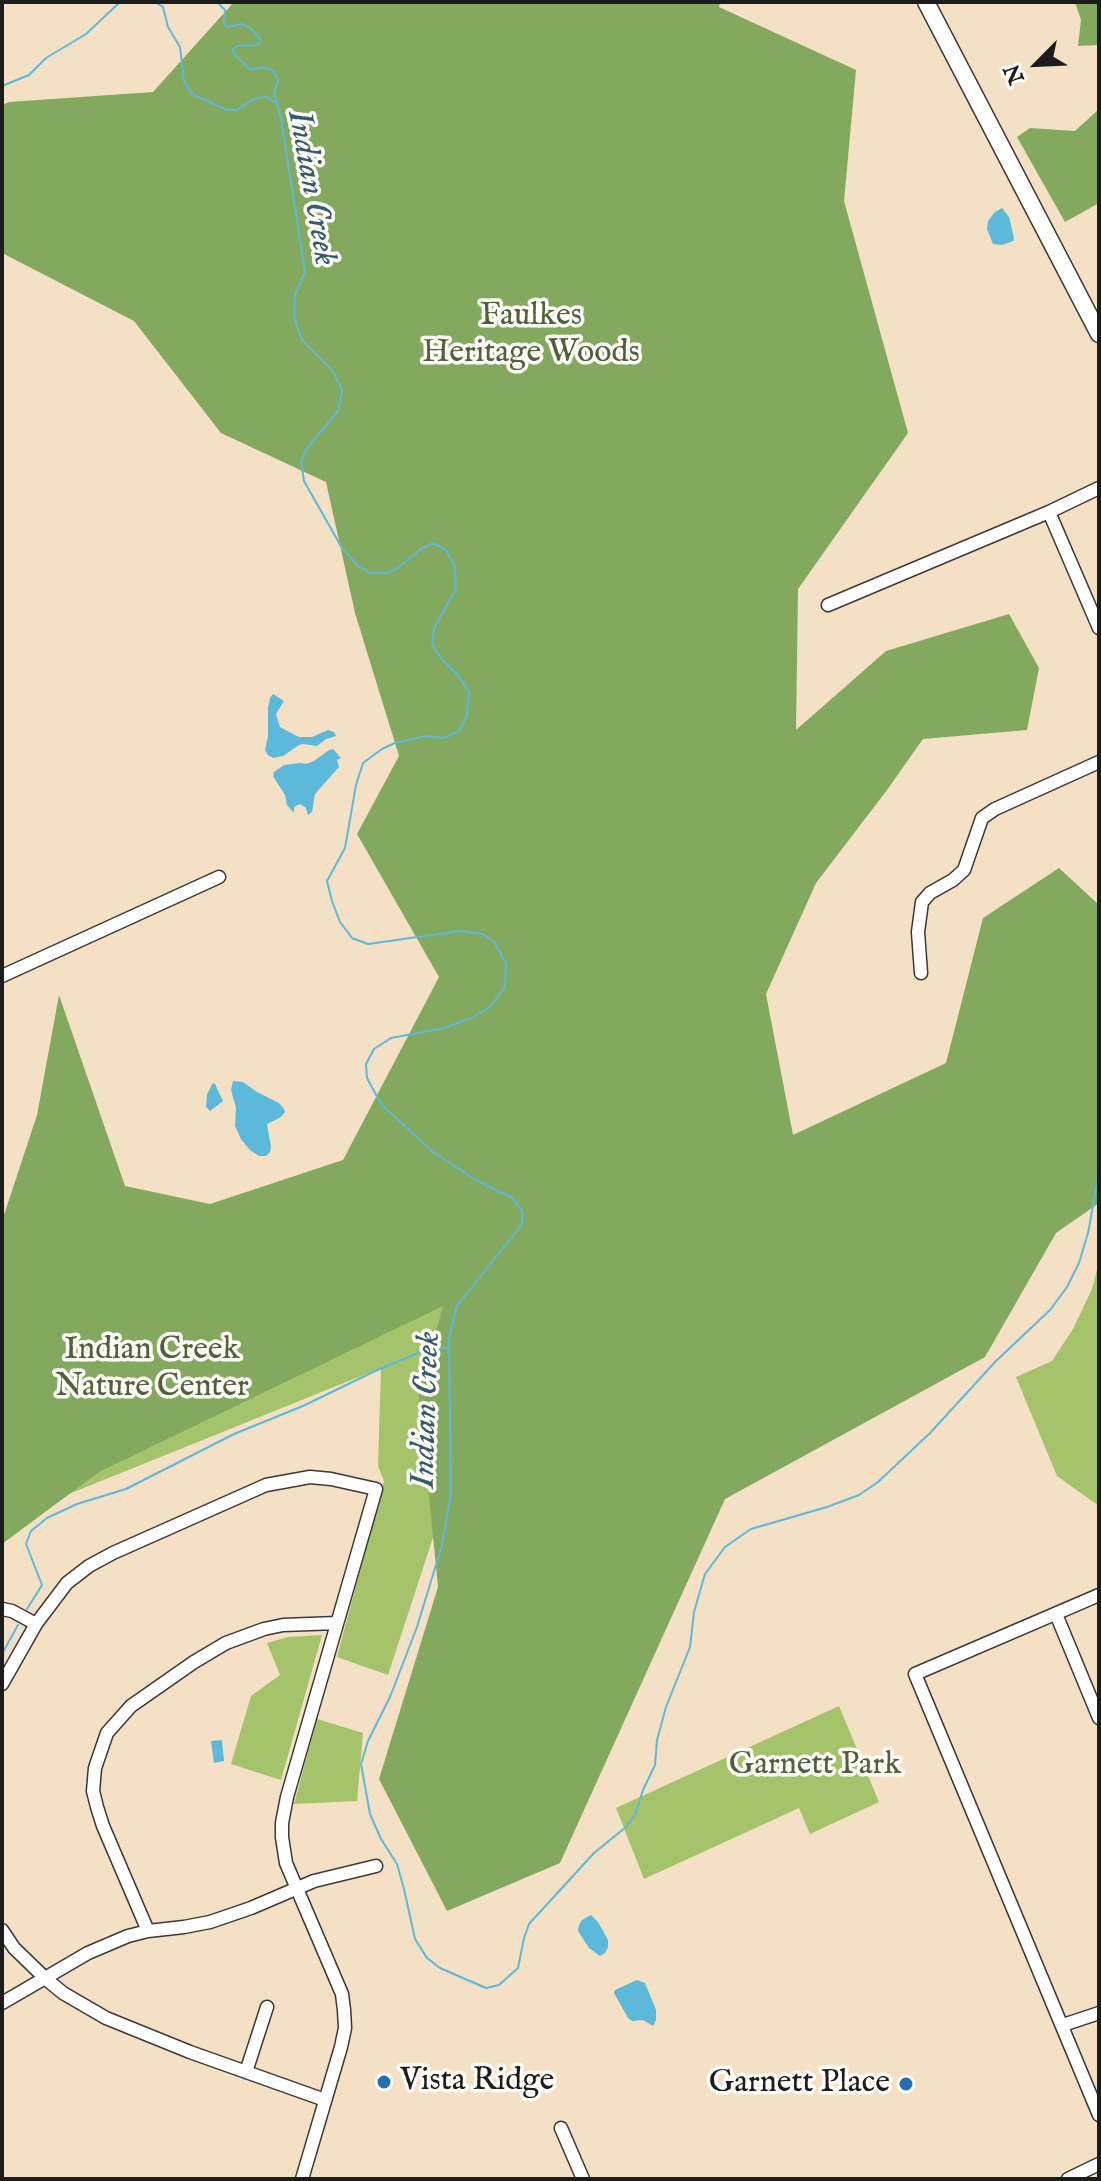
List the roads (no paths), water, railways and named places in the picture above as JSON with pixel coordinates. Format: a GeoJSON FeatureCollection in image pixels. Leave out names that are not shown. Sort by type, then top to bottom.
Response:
{"type":"FeatureCollection","features":[{"type":"Feature","properties":{"kind":"main road"},"geometry":{"type":"LineString","coordinates":[[926,2],[1099,334]]}},
{"type":"Feature","properties":{"kind":"street"},"geometry":{"type":"LineString","coordinates":[[828,605],[1099,488]]}},
{"type":"Feature","properties":{"kind":"street"},"geometry":{"type":"LineString","coordinates":[[1049,512],[1099,627]]}},
{"type":"Feature","properties":{"kind":"street"},"geometry":{"type":"LineString","coordinates":[[921,973],[918,932],[922,902],[964,870],[982,818],[995,809],[1099,762]]}},
{"type":"Feature","properties":{"kind":"street"},"geometry":{"type":"LineString","coordinates":[[2,976],[219,877]]}},
{"type":"Feature","properties":{"kind":"street"},"geometry":{"type":"LineString","coordinates":[[2,1684],[36,1624],[67,1583],[113,1553],[266,1485],[310,1477],[376,1489],[282,1823],[283,1850],[342,1994],[344,2010],[345,2028],[341,2047],[302,2179]]}},
{"type":"Feature","properties":{"kind":"street"},"geometry":{"type":"LineString","coordinates":[[1099,1595],[915,1674],[1099,2115]]}},
{"type":"Feature","properties":{"kind":"street"},"geometry":{"type":"LineString","coordinates":[[2,1609],[36,1624]]}},
{"type":"Feature","properties":{"kind":"street"},"geometry":{"type":"LineString","coordinates":[[1056,1614],[1099,1718]]}},
{"type":"Feature","properties":{"kind":"street"},"geometry":{"type":"LineString","coordinates":[[148,1931],[103,1826],[93,1791],[95,1768],[107,1733],[131,1706],[226,1643],[283,1625],[337,1623]]}},
{"type":"Feature","properties":{"kind":"street"},"geometry":{"type":"LineString","coordinates":[[2,2003],[108,1944],[148,1931],[210,1922],[314,1881],[376,1866]]}},
{"type":"Feature","properties":{"kind":"street"},"geometry":{"type":"LineString","coordinates":[[2,1930],[14,1948],[46,1979],[63,1993],[106,2018],[325,2100]]}},
{"type":"Feature","properties":{"kind":"street"},"geometry":{"type":"LineString","coordinates":[[246,2072],[267,2007]]}},
{"type":"Feature","properties":{"kind":"street"},"geometry":{"type":"LineString","coordinates":[[1063,2025],[1099,2013]]}},
{"type":"Feature","properties":{"kind":"street"},"geometry":{"type":"LineString","coordinates":[[561,2128],[583,2179]]}},
{"type":"Feature","properties":{"kind":"street"},"geometry":{"type":"LineString","coordinates":[[1068,2179],[1099,2164]]}},
{"type":"Feature","properties":{"kind":"water"},"geometry":{"type":"Polygon","coordinates":[[[1002,208],[1009,217],[1014,238],[1002,245],[993,244],[987,229],[988,221],[1002,208]]]}},
{"type":"Feature","properties":{"kind":"water"},"geometry":{"type":"Polygon","coordinates":[[[273,694],[284,701],[276,714],[280,727],[299,737],[312,737],[328,730],[336,736],[317,746],[299,745],[283,756],[273,758],[268,755],[265,750],[268,708],[273,694]]]}},
{"type":"Feature","properties":{"kind":"water"},"geometry":{"type":"Polygon","coordinates":[[[333,749],[341,758],[337,760],[339,767],[315,794],[312,812],[308,815],[306,808],[300,804],[294,807],[294,813],[287,805],[274,772],[284,765],[314,761],[333,749]]]}},
{"type":"Feature","properties":{"kind":"water"},"geometry":{"type":"Polygon","coordinates":[[[233,1081],[243,1082],[284,1109],[281,1117],[267,1124],[271,1147],[266,1156],[259,1156],[250,1150],[235,1126],[233,1081]]]}},
{"type":"Feature","properties":{"kind":"water"},"geometry":{"type":"Polygon","coordinates":[[[213,1083],[223,1101],[210,1111],[206,1107],[207,1094],[213,1083]]]}},
{"type":"Feature","properties":{"kind":"water"},"geometry":{"type":"Polygon","coordinates":[[[222,1740],[224,1761],[214,1763],[211,1741],[222,1740]]]}},
{"type":"Feature","properties":{"kind":"water"},"geometry":{"type":"Polygon","coordinates":[[[591,1915],[608,1940],[605,1953],[600,1956],[589,1948],[578,1931],[582,1920],[591,1915]]]}},
{"type":"Feature","properties":{"kind":"water"},"geometry":{"type":"Polygon","coordinates":[[[637,1980],[645,1983],[656,2010],[653,2026],[643,2020],[632,2021],[628,2018],[614,1993],[637,1980]]]}},
{"type":"Feature","properties":{"kind":"waterway","name":"Indian Creek"},"geometry":{"type":"LineString","coordinates":[[2,86],[29,75],[46,58],[86,34],[120,2]]}},
{"type":"Feature","properties":{"kind":"waterway","name":"Indian Creek"},"geometry":{"type":"LineString","coordinates":[[155,2],[163,7],[168,27],[180,47],[184,81],[192,94],[227,110],[237,110],[265,96],[277,104],[305,272],[295,295],[294,317],[302,340],[333,371],[342,390],[338,411],[308,447],[301,461],[304,481],[342,548],[358,566],[370,573],[388,573],[433,543],[446,550],[455,567],[456,589],[434,628],[432,644],[469,692],[467,715],[459,731],[444,738],[426,736],[395,743],[363,763],[345,848],[327,881],[340,922],[352,938],[368,944],[460,931],[483,934],[495,943],[506,964],[505,987],[490,1007],[445,1028],[391,1038],[374,1049],[366,1064],[367,1078],[381,1104],[433,1152],[477,1181],[511,1197],[522,1210],[522,1224],[457,1306],[449,1338],[451,1492],[442,1545],[417,1627],[361,1764],[370,1814],[397,1864],[415,1939],[427,1958],[440,1968],[486,1988],[499,1985],[518,1968],[529,1924],[594,1853],[626,1827],[635,1815],[655,1765],[657,1740],[666,1707],[690,1647],[694,1612],[705,1574],[725,1547],[751,1529],[859,1495],[878,1482],[930,1433],[996,1361],[1050,1310],[1067,1287],[1079,1263],[1088,1233],[1099,1173]]}},
{"type":"Feature","properties":{"kind":"waterway"},"geometry":{"type":"LineString","coordinates":[[217,2],[225,10],[227,27],[243,24],[261,40],[258,45],[237,46],[232,50],[251,70],[263,67],[274,71],[278,81],[274,93],[277,104]]}},
{"type":"Feature","properties":{"kind":"waterway"},"geometry":{"type":"LineString","coordinates":[[27,1609],[42,1585],[26,1544],[31,1531],[47,1518],[77,1504],[126,1489],[234,1434],[303,1406],[375,1371],[430,1348],[449,1348]]}},
{"type":"Feature","properties":{"kind":"waterway"},"geometry":{"type":"LineString","coordinates":[[2,1654],[18,1625]]}},
{"type":"Feature","properties":{"kind":"place","name":"Vista Ridge"},"geometry":{"type":"Point","coordinates":[384,2082]}},
{"type":"Feature","properties":{"kind":"place","name":"Garnett Place"},"geometry":{"type":"Point","coordinates":[906,2084]}},
{"type":"Feature","properties":{"kind":"park label","name":"Faulkes Heritage Woods"},"geometry":{"type":"Point","coordinates":[531,336]}},
{"type":"Feature","properties":{"kind":"park label","name":"Indian Creek Nature Center"},"geometry":{"type":"Point","coordinates":[152,1370]}},
{"type":"Feature","properties":{"kind":"park label","name":"Garnett Park"},"geometry":{"type":"Point","coordinates":[815,1766]}}]}
